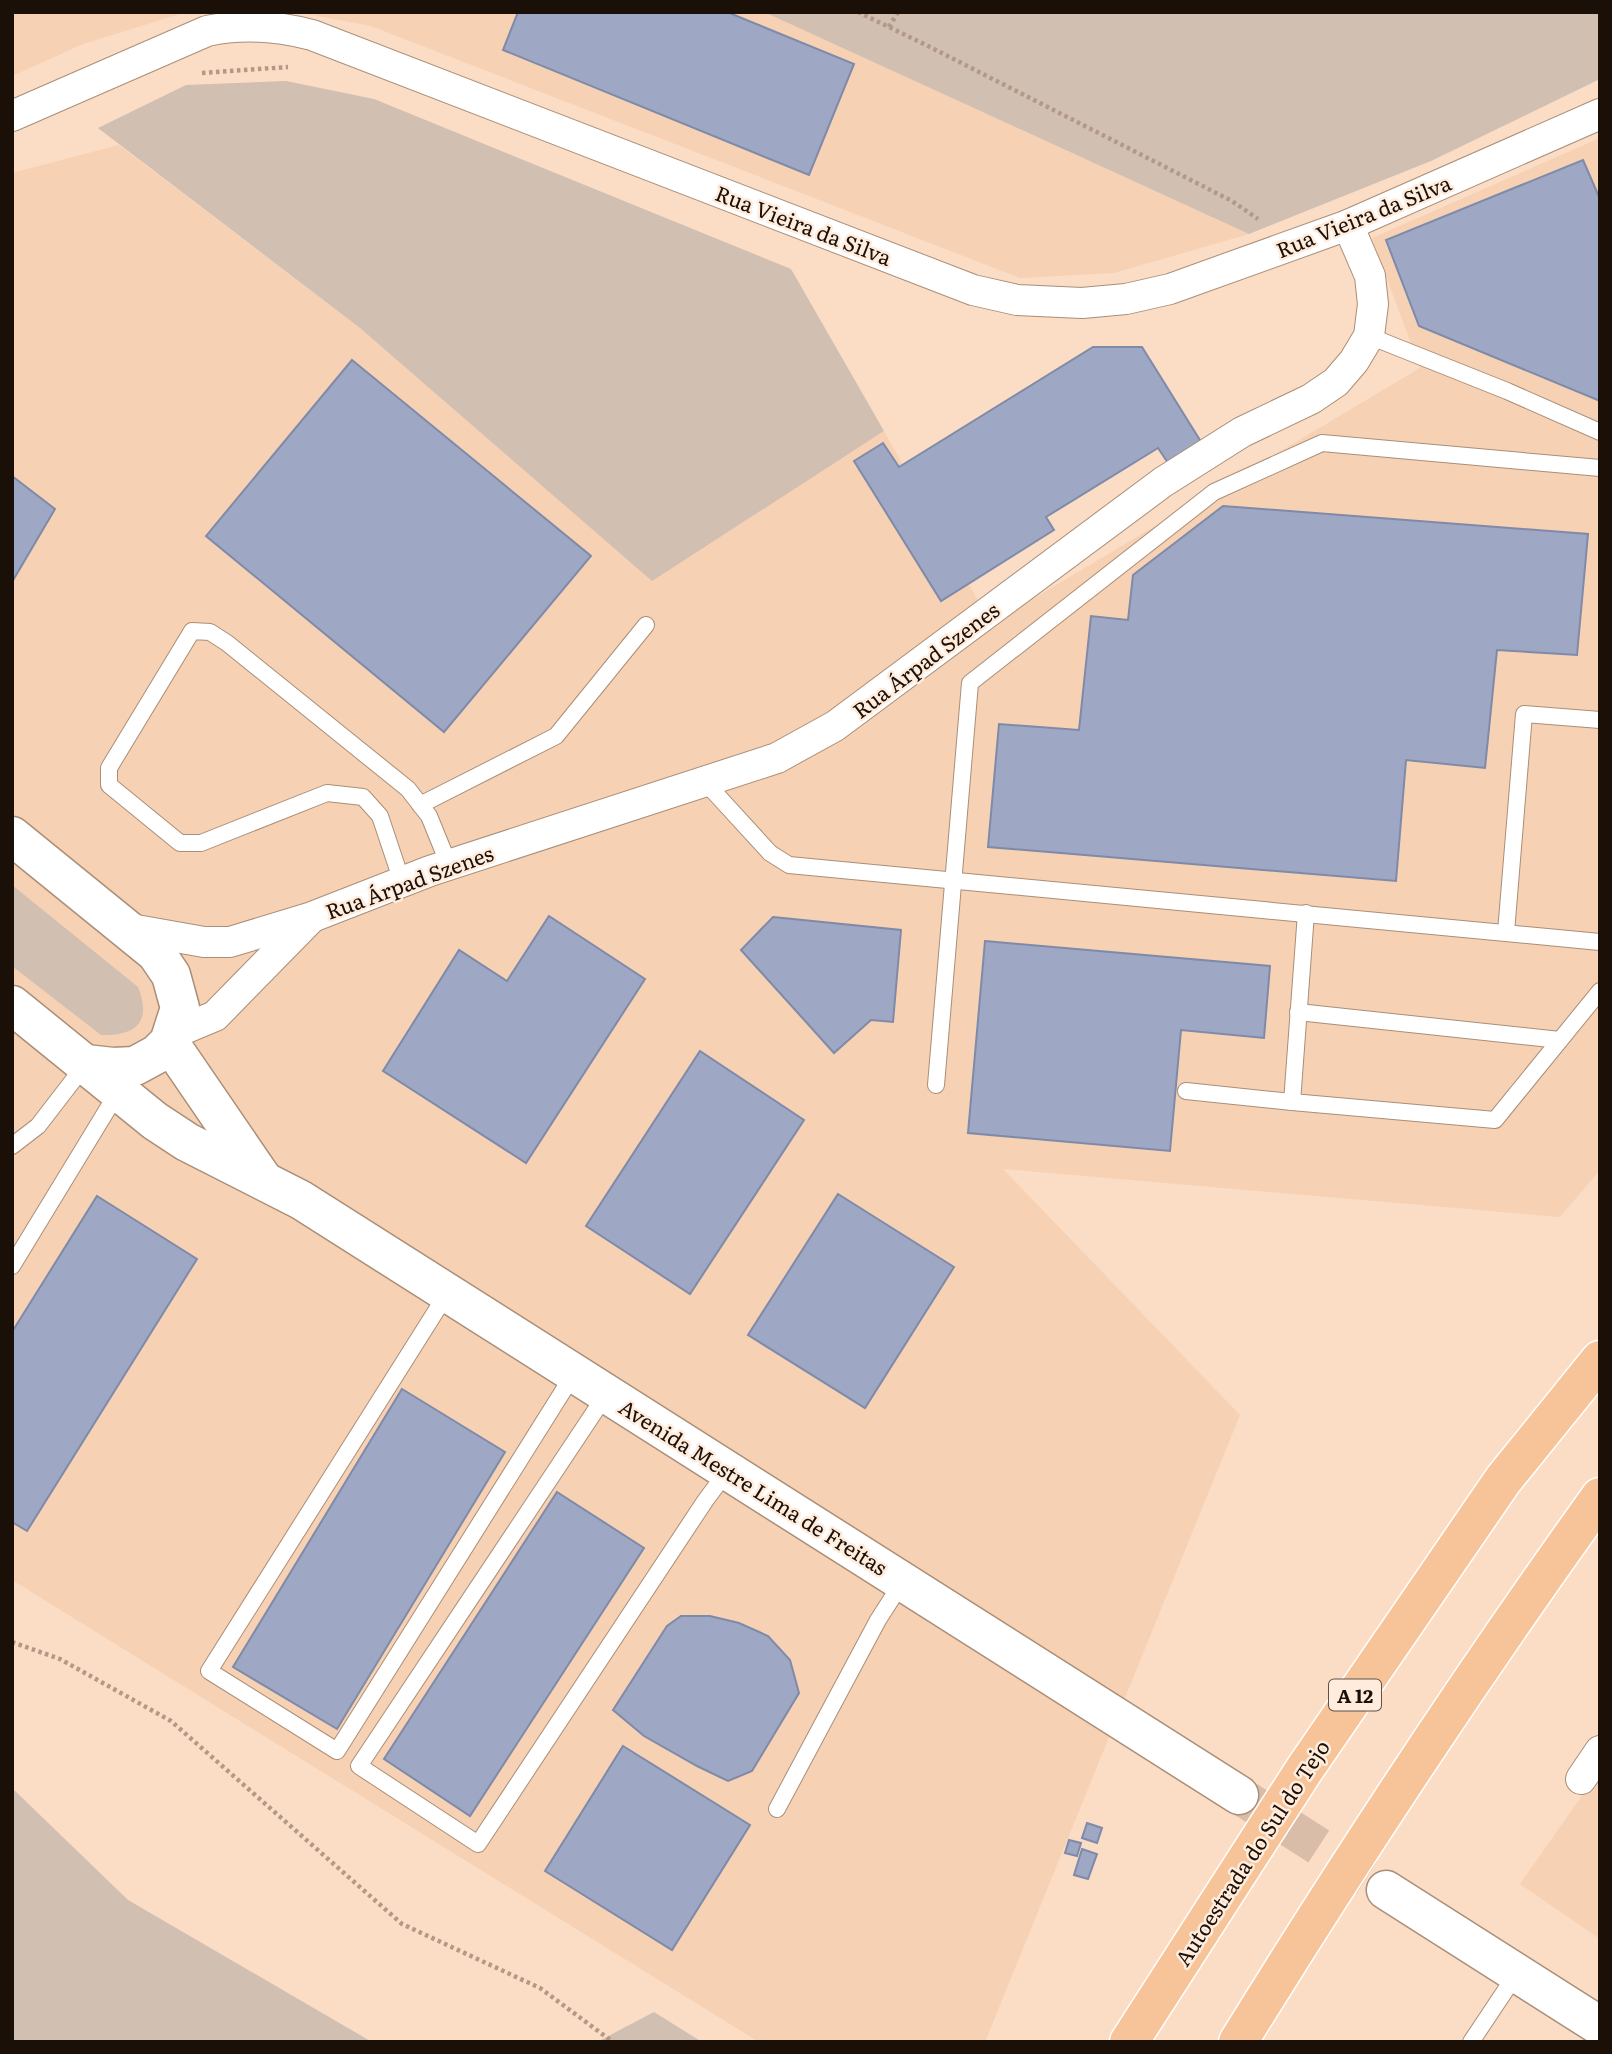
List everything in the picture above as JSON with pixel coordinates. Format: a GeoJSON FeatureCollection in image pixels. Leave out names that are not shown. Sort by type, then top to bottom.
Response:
{"type":"FeatureCollection","features":[{"type":"Feature","properties":{"kind":"highway","name":"Autoestrada do Sul do Tejo"},"geometry":{"type":"LineString","coordinates":[[1129,2042],[1304,1770],[1503,1480],[1600,1360]]}},
{"type":"Feature","properties":{"kind":"highway"},"geometry":{"type":"LineString","coordinates":[[1238,2042],[1403,1783],[1531,1593],[1600,1497]]}},
{"type":"Feature","properties":{"kind":"main road"},"geometry":{"type":"LineString","coordinates":[[12,836],[156,953],[171,975],[180,1008],[170,1038],[157,1054],[135,1066],[113,1067],[86,1063]]}},
{"type":"Feature","properties":{"kind":"main road","name":"Avenida Mestre Lima de Freitas"},"geometry":{"type":"LineString","coordinates":[[12,1005],[155,1121],[187,1142],[301,1199],[1239,1795]]}},
{"type":"Feature","properties":{"kind":"main road"},"geometry":{"type":"LineString","coordinates":[[170,1038],[265,1182]]}},
{"type":"Feature","properties":{"kind":"main road"},"geometry":{"type":"LineString","coordinates":[[1386,1890],[1600,2026]]}},
{"type":"Feature","properties":{"kind":"street","name":"Rua Vieira da Silva"},"geometry":{"type":"LineString","coordinates":[[12,116],[207,31],[239,26],[272,27],[312,35],[964,286],[1017,300],[1082,303],[1148,295],[1180,286],[1348,225],[1600,114]]}},
{"type":"Feature","properties":{"kind":"street","name":"Rua Árpad Szenes"},"geometry":{"type":"LineString","coordinates":[[125,928],[204,942],[230,942],[312,917],[449,865],[777,758],[835,726],[1163,482],[1242,432],[1311,399],[1336,382],[1354,361],[1368,336],[1373,304],[1370,276],[1348,225]]}},
{"type":"Feature","properties":{"kind":"street","name":"Rua Árpad Szenes"},"geometry":{"type":"LineString","coordinates":[[170,1038],[215,1016],[312,917]]}},
{"type":"Feature","properties":{"kind":"street"},"geometry":{"type":"LineString","coordinates":[[1581,1779],[1600,1751]]}},
{"type":"Feature","properties":{"kind":"lane"},"geometry":{"type":"LineString","coordinates":[[1368,336],[1507,391],[1600,432]]}},
{"type":"Feature","properties":{"kind":"lane"},"geometry":{"type":"LineString","coordinates":[[936,1086],[970,683],[1213,492],[1322,443],[1600,468]]}},
{"type":"Feature","properties":{"kind":"lane"},"geometry":{"type":"LineString","coordinates":[[420,805],[556,736],[646,625]]}},
{"type":"Feature","properties":{"kind":"lane"},"geometry":{"type":"LineString","coordinates":[[402,882],[380,816],[363,797],[327,793],[201,843],[180,843],[109,785],[109,768],[192,631],[210,632],[227,643],[408,789],[429,816],[449,865]]}},
{"type":"Feature","properties":{"kind":"lane"},"geometry":{"type":"LineString","coordinates":[[1506,932],[1524,714],[1600,720]]}},
{"type":"Feature","properties":{"kind":"lane"},"geometry":{"type":"LineString","coordinates":[[705,782],[770,853],[789,865],[1600,942]]}},
{"type":"Feature","properties":{"kind":"lane"},"geometry":{"type":"LineString","coordinates":[[1292,1102],[1306,914]]}},
{"type":"Feature","properties":{"kind":"lane"},"geometry":{"type":"LineString","coordinates":[[1186,1091],[1495,1120],[1600,991]]}},
{"type":"Feature","properties":{"kind":"lane"},"geometry":{"type":"LineString","coordinates":[[1298,1013],[1560,1040]]}},
{"type":"Feature","properties":{"kind":"lane"},"geometry":{"type":"LineString","coordinates":[[12,1146],[38,1126],[86,1063]]}},
{"type":"Feature","properties":{"kind":"lane"},"geometry":{"type":"LineString","coordinates":[[12,1266],[118,1092]]}},
{"type":"Feature","properties":{"kind":"lane"},"geometry":{"type":"LineString","coordinates":[[447,1292],[209,1671],[221,1679],[337,1751],[575,1372]]}},
{"type":"Feature","properties":{"kind":"lane"},"geometry":{"type":"LineString","coordinates":[[607,1393],[359,1766],[478,1844],[727,1470]]}},
{"type":"Feature","properties":{"kind":"lane"},"geometry":{"type":"LineString","coordinates":[[777,1809],[878,1620],[903,1581]]}},
{"type":"Feature","properties":{"kind":"lane"},"geometry":{"type":"LineString","coordinates":[[1471,2042],[1517,1973]]}},
{"type":"Feature","properties":{"kind":"path"},"geometry":{"type":"LineString","coordinates":[[858,12],[1232,201],[1260,220]]}},
{"type":"Feature","properties":{"kind":"path"},"geometry":{"type":"LineString","coordinates":[[889,27],[898,12]]}},
{"type":"Feature","properties":{"kind":"path"},"geometry":{"type":"LineString","coordinates":[[12,1642],[60,1659],[171,1721],[401,1924],[540,1988],[613,2042]]}},
{"type":"Feature","properties":{"kind":"shaded area"},"geometry":{"type":"Polygon","coordinates":[[[12,12],[186,12],[83,44],[12,76],[12,12]]]}},
{"type":"Feature","properties":{"kind":"shaded area"},"geometry":{"type":"Polygon","coordinates":[[[296,12],[764,12],[1249,234],[1114,273],[1020,278],[371,26],[296,12]]]}},
{"type":"Feature","properties":{"kind":"shaded area"},"geometry":{"type":"Polygon","coordinates":[[[764,12],[1600,12],[1600,79],[1431,161],[1249,234],[764,12]]]}},
{"type":"Feature","properties":{"kind":"shaded area"},"geometry":{"type":"Polygon","coordinates":[[[286,81],[374,99],[791,269],[884,431],[652,581],[360,328],[98,128],[186,85],[286,81]]]}},
{"type":"Feature","properties":{"kind":"shaded area"},"geometry":{"type":"Polygon","coordinates":[[[1600,138],[1600,1170],[1560,1217],[1003,1169],[1240,1415],[985,2042],[759,2042],[12,1580],[12,173],[119,145],[360,328],[652,580],[884,431],[991,624],[1420,368],[1372,238],[1600,138]]]}},
{"type":"Feature","properties":{"kind":"shaded area"},"geometry":{"type":"Polygon","coordinates":[[[12,885],[138,987],[143,1009],[138,1024],[124,1033],[101,1035],[12,966],[12,885]]]}},
{"type":"Feature","properties":{"kind":"shaded area"},"geometry":{"type":"Polygon","coordinates":[[[1600,1770],[1600,1939],[1520,1884],[1600,1770]]]}},
{"type":"Feature","properties":{"kind":"shaded area"},"geometry":{"type":"Polygon","coordinates":[[[12,1788],[128,1900],[372,2042],[12,2042],[12,1788]]]}},
{"type":"Feature","properties":{"kind":"shaded area"},"geometry":{"type":"Polygon","coordinates":[[[654,2012],[702,2042],[597,2042],[654,2012]]]}},
{"type":"Feature","properties":{"kind":"building"},"geometry":{"type":"Polygon","coordinates":[[[518,12],[727,12],[854,64],[809,175],[503,50],[518,12]]]}},
{"type":"Feature","properties":{"kind":"building"},"geometry":{"type":"Polygon","coordinates":[[[1583,160],[1600,199],[1600,401],[1419,326],[1386,240],[1583,160]]]}},
{"type":"Feature","properties":{"kind":"building"},"geometry":{"type":"Polygon","coordinates":[[[1093,347],[1142,347],[1203,445],[1170,466],[1158,448],[1046,517],[1054,530],[941,601],[854,461],[883,443],[899,467],[1093,347]]]}},
{"type":"Feature","properties":{"kind":"building"},"geometry":{"type":"Polygon","coordinates":[[[352,360],[591,556],[444,732],[206,536],[352,360]]]}},
{"type":"Feature","properties":{"kind":"building"},"geometry":{"type":"Polygon","coordinates":[[[12,476],[55,509],[12,582],[12,476]]]}},
{"type":"Feature","properties":{"kind":"building"},"geometry":{"type":"Polygon","coordinates":[[[1223,506],[1588,534],[1577,655],[1497,650],[1485,768],[1406,760],[1396,881],[988,847],[999,724],[1079,730],[1091,616],[1128,620],[1133,575],[1223,506]]]}},
{"type":"Feature","properties":{"kind":"building"},"geometry":{"type":"Polygon","coordinates":[[[549,916],[645,979],[526,1163],[383,1071],[459,950],[507,981],[549,916]]]}},
{"type":"Feature","properties":{"kind":"building"},"geometry":{"type":"Polygon","coordinates":[[[773,917],[901,930],[893,1022],[871,1020],[834,1053],[741,950],[773,917]]]}},
{"type":"Feature","properties":{"kind":"building"},"geometry":{"type":"Polygon","coordinates":[[[985,941],[1270,966],[1264,1038],[1181,1030],[1170,1151],[968,1133],[985,941]]]}},
{"type":"Feature","properties":{"kind":"building"},"geometry":{"type":"Polygon","coordinates":[[[700,1051],[804,1120],[690,1294],[586,1226],[700,1051]]]}},
{"type":"Feature","properties":{"kind":"building"},"geometry":{"type":"Polygon","coordinates":[[[838,1194],[954,1267],[865,1408],[748,1335],[838,1194]]]}},
{"type":"Feature","properties":{"kind":"building"},"geometry":{"type":"Polygon","coordinates":[[[97,1196],[197,1259],[27,1531],[12,1522],[12,1332],[97,1196]]]}},
{"type":"Feature","properties":{"kind":"building"},"geometry":{"type":"Polygon","coordinates":[[[402,1389],[505,1452],[337,1729],[233,1667],[402,1389]]]}},
{"type":"Feature","properties":{"kind":"building"},"geometry":{"type":"Polygon","coordinates":[[[557,1492],[644,1548],[470,1816],[384,1759],[557,1492]]]}},
{"type":"Feature","properties":{"kind":"building"},"geometry":{"type":"Polygon","coordinates":[[[681,1616],[710,1616],[739,1623],[768,1636],[790,1660],[799,1693],[752,1771],[728,1781],[644,1736],[613,1710],[667,1626],[681,1616]]]}},
{"type":"Feature","properties":{"kind":"building"},"geometry":{"type":"Polygon","coordinates":[[[623,1746],[750,1825],[672,1950],[545,1871],[623,1746]]]}},
{"type":"Feature","properties":{"kind":"building"},"geometry":{"type":"Polygon","coordinates":[[[1087,1823],[1102,1828],[1097,1843],[1082,1838],[1087,1823]]]}},
{"type":"Feature","properties":{"kind":"building"},"geometry":{"type":"Polygon","coordinates":[[[1069,1840],[1081,1843],[1077,1856],[1065,1853],[1069,1840]]]}},
{"type":"Feature","properties":{"kind":"building"},"geometry":{"type":"Polygon","coordinates":[[[1082,1849],[1097,1854],[1088,1879],[1074,1875],[1082,1849]]]}},
{"type":"Feature","properties":{"kind":"tunnel"},"geometry":{"type":"LineString","coordinates":[[1239,1795],[1386,1890]]}}]}
